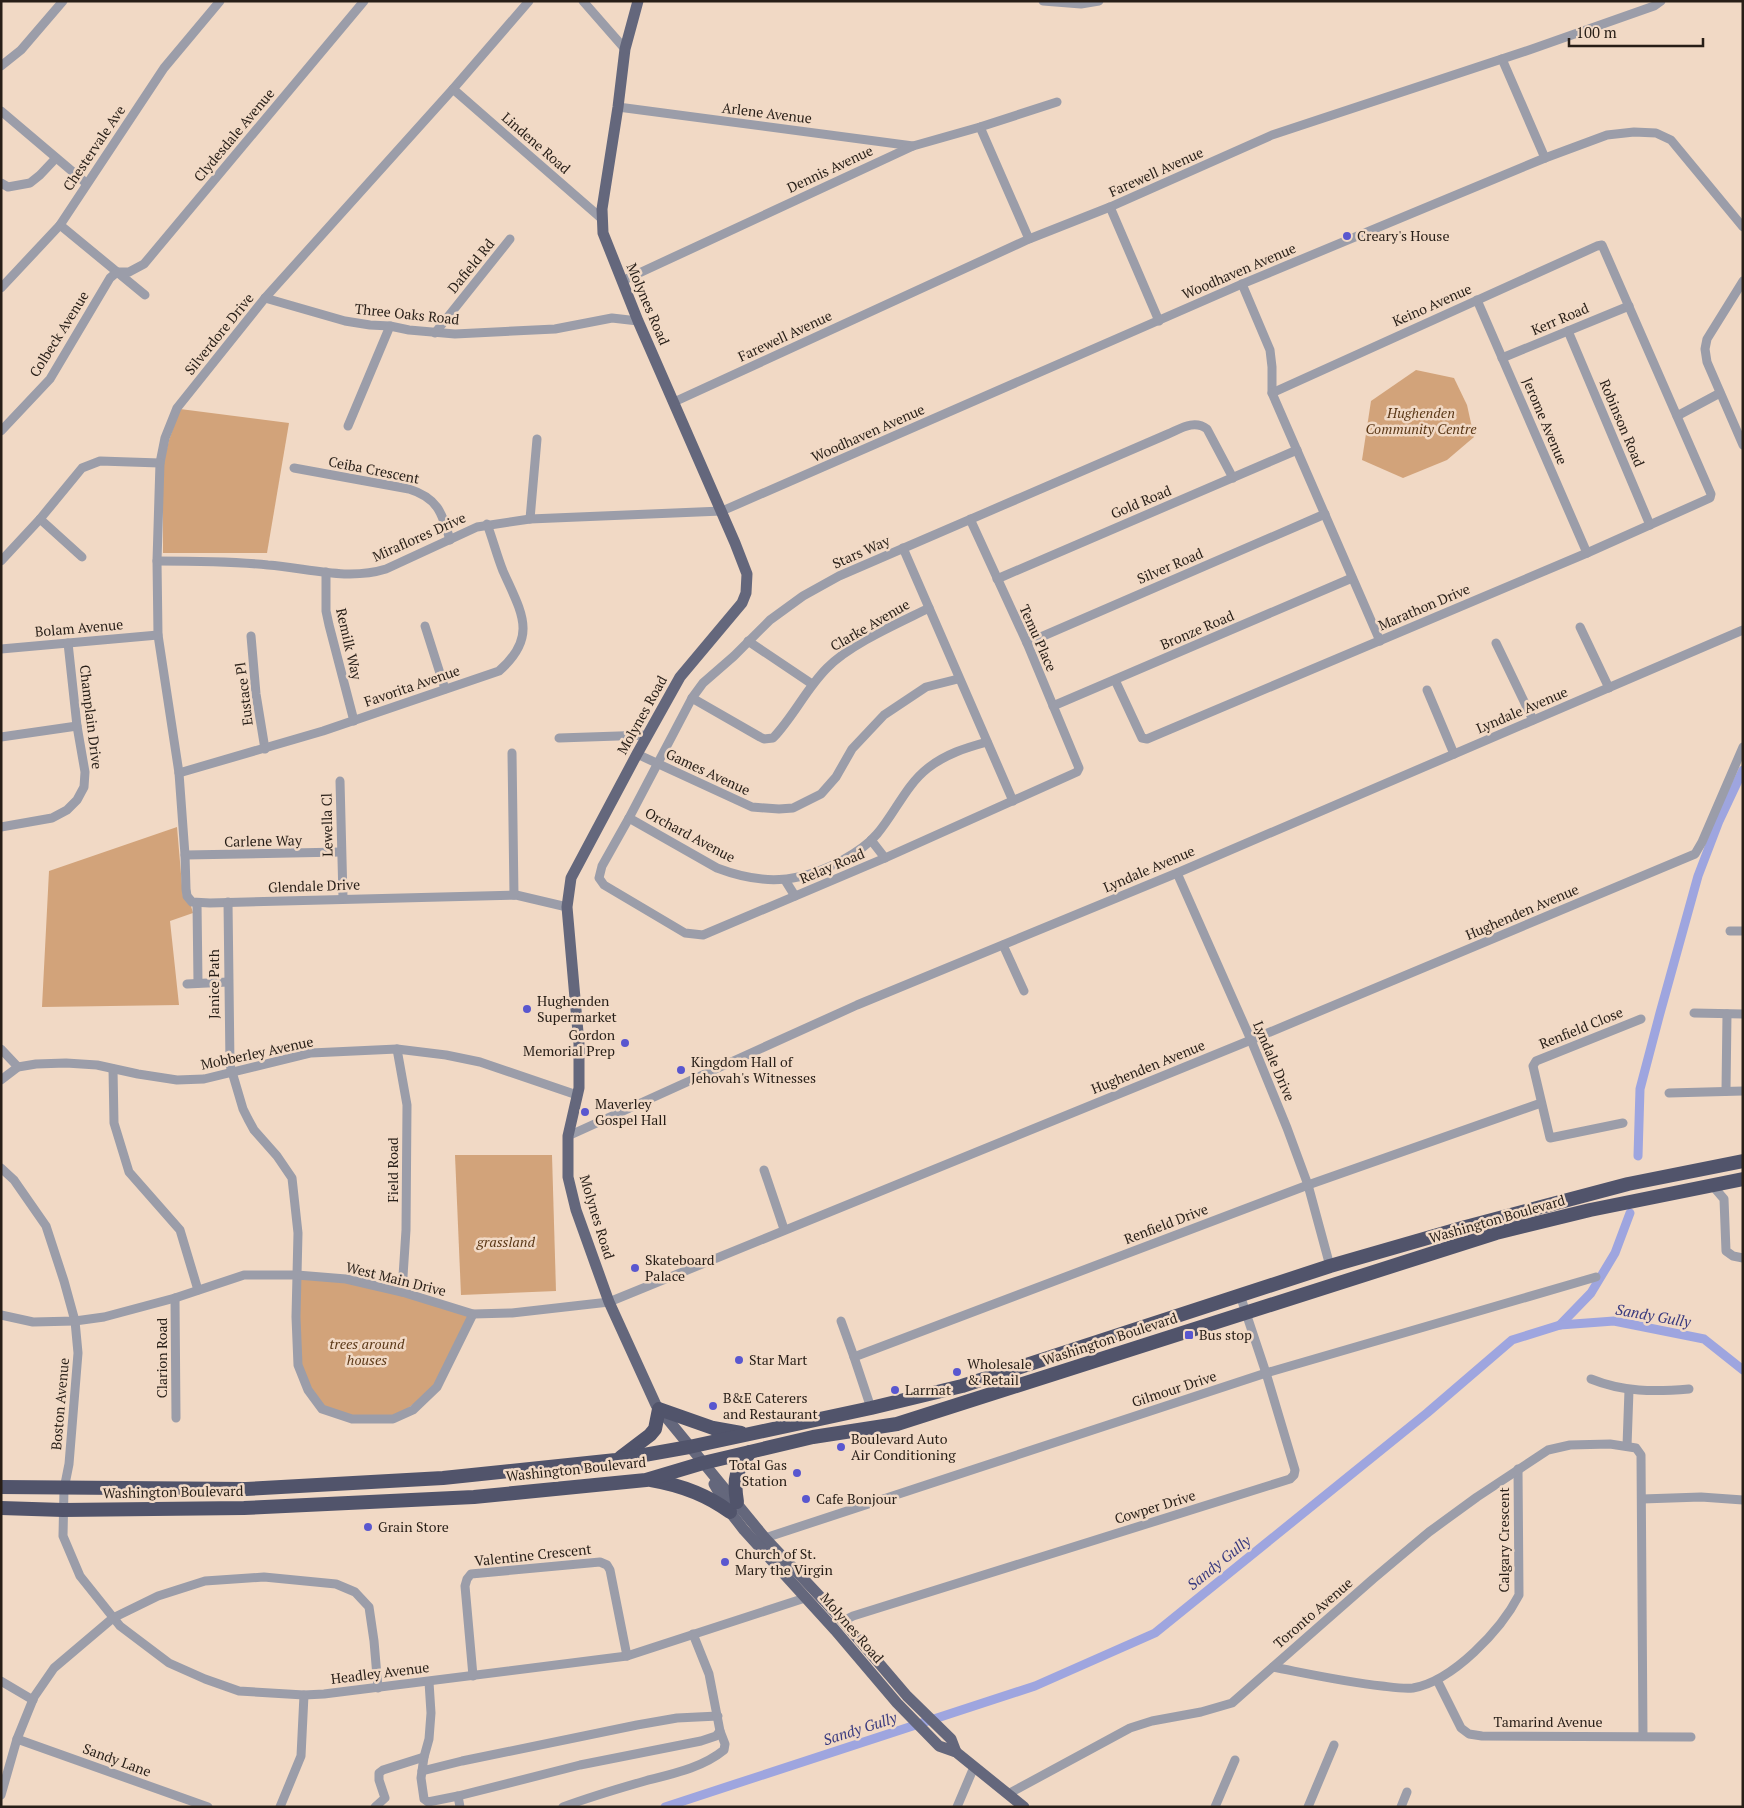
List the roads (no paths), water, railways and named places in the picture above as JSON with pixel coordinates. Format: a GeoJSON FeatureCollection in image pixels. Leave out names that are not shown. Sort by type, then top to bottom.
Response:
{"type":"FeatureCollection","features":[{"type":"Feature","properties":{"kind":"highway","name":"Washington Boulevard"},"geometry":{"type":"LineString","coordinates":[[1,1487],[246,1489],[443,1478],[616,1460],[689,1447],[751,1435],[962,1386],[1330,1266],[1462,1228],[1628,1184],[1743,1162]]}},
{"type":"Feature","properties":{"kind":"highway","name":"Washington Boulevard"},"geometry":{"type":"LineString","coordinates":[[1,1508],[63,1510],[244,1508],[474,1497],[646,1480],[702,1463],[813,1437],[897,1424],[1496,1233],[1590,1210],[1743,1179]]}},
{"type":"Feature","properties":{"kind":"highway"},"geometry":{"type":"LineString","coordinates":[[616,1460],[650,1436],[655,1429],[659,1409],[713,1428],[751,1435]]}},
{"type":"Feature","properties":{"kind":"highway"},"geometry":{"type":"LineString","coordinates":[[646,1480],[688,1489],[733,1507],[736,1472],[750,1452]]}},
{"type":"Feature","properties":{"kind":"main road","name":"Molynes Road"},"geometry":{"type":"LineString","coordinates":[[638,1],[625,48],[618,107],[607,168],[601,218],[605,240],[638,321],[722,511],[747,574],[746,593],[742,603],[680,678],[571,878],[567,907],[579,1044],[577,1094],[568,1136],[568,1177],[576,1210],[609,1302],[659,1409],[702,1463],[733,1507],[744,1530],[898,1703],[939,1746],[956,1752],[1024,1807]]}},
{"type":"Feature","properties":{"kind":"main road","name":"Molynes Road"},"geometry":{"type":"LineString","coordinates":[[733,1507],[765,1538],[843,1621],[907,1696],[951,1739],[956,1752]]}},
{"type":"Feature","properties":{"kind":"street"},"geometry":{"type":"LineString","coordinates":[[1,66],[21,50],[63,1]]}},
{"type":"Feature","properties":{"kind":"street","name":"Chestervale Ave"},"geometry":{"type":"LineString","coordinates":[[1,288],[60,225],[86,183],[164,68],[220,1]]}},
{"type":"Feature","properties":{"kind":"street","name":"Clydesdale Avenue"},"geometry":{"type":"LineString","coordinates":[[117,272],[129,272],[144,264],[364,1]]}},
{"type":"Feature","properties":{"kind":"street","name":"Silverdore Drive"},"geometry":{"type":"LineString","coordinates":[[179,773],[158,635],[157,561],[160,464],[165,438],[177,408],[265,298],[453,89],[528,1]]}},
{"type":"Feature","properties":{"kind":"street"},"geometry":{"type":"LineString","coordinates":[[583,1],[625,48]]}},
{"type":"Feature","properties":{"kind":"street"},"geometry":{"type":"LineString","coordinates":[[1043,1],[1081,4],[1099,1]]}},
{"type":"Feature","properties":{"kind":"street","name":"Farewell Avenue"},"geometry":{"type":"LineString","coordinates":[[674,402],[1028,239],[1110,207],[1272,136],[1502,59],[1654,6],[1661,1]]}},
{"type":"Feature","properties":{"kind":"street"},"geometry":{"type":"LineString","coordinates":[[1502,59],[1545,158]]}},
{"type":"Feature","properties":{"kind":"street","name":"Lindene Road"},"geometry":{"type":"LineString","coordinates":[[453,89],[601,218]]}},
{"type":"Feature","properties":{"kind":"street","name":"Dennis Avenue"},"geometry":{"type":"LineString","coordinates":[[622,282],[913,146],[1057,102]]}},
{"type":"Feature","properties":{"kind":"street","name":"Arlene Avenue"},"geometry":{"type":"LineString","coordinates":[[618,107],[913,146]]}},
{"type":"Feature","properties":{"kind":"street"},"geometry":{"type":"LineString","coordinates":[[1,111],[86,183]]}},
{"type":"Feature","properties":{"kind":"street"},"geometry":{"type":"LineString","coordinates":[[980,127],[1028,239]]}},
{"type":"Feature","properties":{"kind":"street","name":"Woodhaven Avenue"},"geometry":{"type":"LineString","coordinates":[[722,511],[1242,284],[1545,158],[1607,135],[1634,132],[1656,133],[1670,140],[1743,227]]}},
{"type":"Feature","properties":{"kind":"street"},"geometry":{"type":"LineString","coordinates":[[1,183],[8,187],[30,183],[56,158]]}},
{"type":"Feature","properties":{"kind":"street"},"geometry":{"type":"LineString","coordinates":[[1110,207],[1160,321]]}},
{"type":"Feature","properties":{"kind":"street"},"geometry":{"type":"LineString","coordinates":[[60,225],[145,294]]}},
{"type":"Feature","properties":{"kind":"street","name":"Dafield Rd"},"geometry":{"type":"LineString","coordinates":[[435,333],[510,239]]}},
{"type":"Feature","properties":{"kind":"street","name":"Keino Avenue"},"geometry":{"type":"LineString","coordinates":[[1272,393],[1602,245],[1712,494]]}},
{"type":"Feature","properties":{"kind":"street","name":"Colbeck Avenue"},"geometry":{"type":"LineString","coordinates":[[1,431],[50,379],[110,278],[117,272]]}},
{"type":"Feature","properties":{"kind":"street"},"geometry":{"type":"LineString","coordinates":[[1743,281],[1708,339],[1705,349],[1707,362],[1743,445]]}},
{"type":"Feature","properties":{"kind":"street"},"geometry":{"type":"LineString","coordinates":[[1242,284],[1270,350],[1272,393],[1380,641]]}},
{"type":"Feature","properties":{"kind":"street","name":"Three Oaks Road"},"geometry":{"type":"LineString","coordinates":[[265,298],[345,321],[370,326],[390,326],[435,333],[526,332],[565,328],[612,318],[638,321]]}},
{"type":"Feature","properties":{"kind":"street","name":"Jerome Avenue"},"geometry":{"type":"LineString","coordinates":[[1477,300],[1587,553]]}},
{"type":"Feature","properties":{"kind":"street","name":"Kerr Road"},"geometry":{"type":"LineString","coordinates":[[1502,358],[1629,306]]}},
{"type":"Feature","properties":{"kind":"street"},"geometry":{"type":"LineString","coordinates":[[348,426],[390,326]]}},
{"type":"Feature","properties":{"kind":"street","name":"Robinson Road"},"geometry":{"type":"LineString","coordinates":[[1568,331],[1650,525]]}},
{"type":"Feature","properties":{"kind":"street"},"geometry":{"type":"LineString","coordinates":[[1677,416],[1720,393]]}},
{"type":"Feature","properties":{"kind":"street","name":"Stars Way"},"geometry":{"type":"LineString","coordinates":[[599,878],[602,866],[692,698],[703,683],[770,620],[810,592],[839,576],[1190,425],[1200,425],[1207,429],[1232,478]]}},
{"type":"Feature","properties":{"kind":"street"},"geometry":{"type":"LineString","coordinates":[[530,519],[537,439]]}},
{"type":"Feature","properties":{"kind":"street","name":"Gold Road"},"geometry":{"type":"LineString","coordinates":[[997,579],[1297,450]]}},
{"type":"Feature","properties":{"kind":"street"},"geometry":{"type":"LineString","coordinates":[[1,561],[40,519],[82,468],[100,461],[160,464]]}},
{"type":"Feature","properties":{"kind":"street","name":"Ceiba Crescent"},"geometry":{"type":"LineString","coordinates":[[294,468],[409,489],[423,494],[433,501],[444,519],[450,540]]}},
{"type":"Feature","properties":{"kind":"street","name":"Marathon Drive"},"geometry":{"type":"LineString","coordinates":[[1114,680],[1144,739],[1147,739],[1587,553],[1710,498],[1712,494]]}},
{"type":"Feature","properties":{"kind":"street","name":"Miraflores Drive"},"geometry":{"type":"LineString","coordinates":[[157,561],[237,562],[340,575],[371,574],[487,524],[530,519],[722,511]]}},
{"type":"Feature","properties":{"kind":"street","name":"Silver Road"},"geometry":{"type":"LineString","coordinates":[[1026,643],[1324,514]]}},
{"type":"Feature","properties":{"kind":"street"},"geometry":{"type":"LineString","coordinates":[[40,519],[82,557]]}},
{"type":"Feature","properties":{"kind":"street","name":"Temu Place"},"geometry":{"type":"LineString","coordinates":[[970,520],[1026,643],[1079,768]]}},
{"type":"Feature","properties":{"kind":"street","name":"Favorita Avenue"},"geometry":{"type":"LineString","coordinates":[[179,773],[354,721],[499,670],[511,660],[519,648],[524,623],[487,524]]}},
{"type":"Feature","properties":{"kind":"street"},"geometry":{"type":"LineString","coordinates":[[903,548],[1013,801]]}},
{"type":"Feature","properties":{"kind":"street","name":"Remilk Way"},"geometry":{"type":"LineString","coordinates":[[326,572],[326,611],[354,721]]}},
{"type":"Feature","properties":{"kind":"street","name":"Bronze Road"},"geometry":{"type":"LineString","coordinates":[[1053,706],[1352,578]]}},
{"type":"Feature","properties":{"kind":"street","name":"Clarke Avenue"},"geometry":{"type":"LineString","coordinates":[[692,698],[760,737],[769,739],[778,733],[812,684],[828,666],[849,651],[887,629],[929,608]]}},
{"type":"Feature","properties":{"kind":"street"},"geometry":{"type":"LineString","coordinates":[[425,626],[445,689]]}},
{"type":"Feature","properties":{"kind":"street"},"geometry":{"type":"LineString","coordinates":[[1580,626],[1609,688]]}},
{"type":"Feature","properties":{"kind":"street","name":"Lyndale Avenue"},"geometry":{"type":"LineString","coordinates":[[568,1136],[857,1005],[1177,873],[1743,630]]}},
{"type":"Feature","properties":{"kind":"street","name":"Bolam Avenue"},"geometry":{"type":"LineString","coordinates":[[1,649],[158,635]]}},
{"type":"Feature","properties":{"kind":"street","name":"Eustace Pl"},"geometry":{"type":"LineString","coordinates":[[251,636],[256,694],[265,749]]}},
{"type":"Feature","properties":{"kind":"street"},"geometry":{"type":"LineString","coordinates":[[748,641],[812,684]]}},
{"type":"Feature","properties":{"kind":"street","name":"Champlain Drive"},"geometry":{"type":"LineString","coordinates":[[1,827],[52,818],[67,810],[77,800],[84,787],[86,772],[77,726],[68,642]]}},
{"type":"Feature","properties":{"kind":"street"},"geometry":{"type":"LineString","coordinates":[[1496,643],[1534,720]]}},
{"type":"Feature","properties":{"kind":"street","name":"Games Avenue"},"geometry":{"type":"LineString","coordinates":[[637,754],[752,807],[780,810],[793,808],[821,794],[836,777],[852,749],[884,714],[926,687],[958,678]]}},
{"type":"Feature","properties":{"kind":"street"},"geometry":{"type":"LineString","coordinates":[[1427,690],[1454,754]]}},
{"type":"Feature","properties":{"kind":"street"},"geometry":{"type":"LineString","coordinates":[[1,737],[77,726]]}},
{"type":"Feature","properties":{"kind":"street"},"geometry":{"type":"LineString","coordinates":[[559,738],[648,735]]}},
{"type":"Feature","properties":{"kind":"street","name":"Orchard Avenue"},"geometry":{"type":"LineString","coordinates":[[629,818],[717,868],[749,878],[775,881],[804,876],[830,867],[850,856],[871,840],[893,813],[917,778],[927,769],[959,750],[987,742]]}},
{"type":"Feature","properties":{"kind":"street","name":"Hughenden Avenue"},"geometry":{"type":"LineString","coordinates":[[609,1302],[1251,1040],[1695,854],[1743,747]]}},
{"type":"Feature","properties":{"kind":"street"},"geometry":{"type":"LineString","coordinates":[[512,753],[514,895]]}},
{"type":"Feature","properties":{"kind":"street","name":"Relay Road"},"geometry":{"type":"LineString","coordinates":[[599,878],[604,885],[685,933],[698,936],[708,934],[1013,801],[1077,772],[1079,768]]}},
{"type":"Feature","properties":{"kind":"street"},"geometry":{"type":"LineString","coordinates":[[179,773],[186,889],[192,902],[197,903]]}},
{"type":"Feature","properties":{"kind":"street","name":"Lewella Cl"},"geometry":{"type":"LineString","coordinates":[[340,781],[343,898]]}},
{"type":"Feature","properties":{"kind":"street"},"geometry":{"type":"LineString","coordinates":[[871,840],[885,858]]}},
{"type":"Feature","properties":{"kind":"street","name":"Carlene Way"},"geometry":{"type":"LineString","coordinates":[[185,855],[342,852]]}},
{"type":"Feature","properties":{"kind":"street","name":"Lyndale Drive"},"geometry":{"type":"LineString","coordinates":[[1177,873],[1251,1040],[1287,1128],[1308,1185],[1330,1266]]}},
{"type":"Feature","properties":{"kind":"street"},"geometry":{"type":"LineString","coordinates":[[785,880],[796,896]]}},
{"type":"Feature","properties":{"kind":"street","name":"Glendale Drive"},"geometry":{"type":"LineString","coordinates":[[197,903],[514,895],[567,907]]}},
{"type":"Feature","properties":{"kind":"street","name":"Janice Path"},"geometry":{"type":"LineString","coordinates":[[228,902],[231,1068],[243,1109],[254,1130],[277,1156],[292,1178],[298,1234],[296,1317],[298,1365],[308,1390],[322,1408],[352,1420],[393,1419],[414,1410],[437,1387],[473,1314]]}},
{"type":"Feature","properties":{"kind":"street","name":"Janice Path"},"geometry":{"type":"LineString","coordinates":[[197,903],[198,983]]}},
{"type":"Feature","properties":{"kind":"street"},"geometry":{"type":"LineString","coordinates":[[1730,931],[1743,931]]}},
{"type":"Feature","properties":{"kind":"street"},"geometry":{"type":"LineString","coordinates":[[1003,945],[1024,991]]}},
{"type":"Feature","properties":{"kind":"street"},"geometry":{"type":"LineString","coordinates":[[187,984],[228,982]]}},
{"type":"Feature","properties":{"kind":"street"},"geometry":{"type":"LineString","coordinates":[[1694,1013],[1743,1014]]}},
{"type":"Feature","properties":{"kind":"street"},"geometry":{"type":"LineString","coordinates":[[1726,1091],[1727,1014]]}},
{"type":"Feature","properties":{"kind":"street","name":"Renfield Close"},"geometry":{"type":"LineString","coordinates":[[1623,1122],[1552,1139],[1548,1137],[1533,1066],[1536,1061],[1641,1019]]}},
{"type":"Feature","properties":{"kind":"street"},"geometry":{"type":"LineString","coordinates":[[1,1049],[18,1067]]}},
{"type":"Feature","properties":{"kind":"street","name":"Mobberley Avenue"},"geometry":{"type":"LineString","coordinates":[[1,1080],[18,1067],[66,1063],[97,1065],[177,1080],[204,1079],[231,1068],[292,1059],[311,1053],[397,1049],[446,1054],[480,1062],[577,1094]]}},
{"type":"Feature","properties":{"kind":"street","name":"Field Road"},"geometry":{"type":"LineString","coordinates":[[397,1049],[407,1105],[406,1230],[402,1292]]}},
{"type":"Feature","properties":{"kind":"street"},"geometry":{"type":"LineString","coordinates":[[113,1069],[114,1123],[128,1172],[180,1230],[198,1290]]}},
{"type":"Feature","properties":{"kind":"street"},"geometry":{"type":"LineString","coordinates":[[1669,1093],[1743,1091]]}},
{"type":"Feature","properties":{"kind":"street","name":"Renfield Drive"},"geometry":{"type":"LineString","coordinates":[[854,1357],[1308,1185],[1541,1103]]}},
{"type":"Feature","properties":{"kind":"street","name":"Boston Avenue"},"geometry":{"type":"LineString","coordinates":[[1,1168],[14,1180],[46,1226],[75,1321],[78,1352],[69,1464],[64,1489]]}},
{"type":"Feature","properties":{"kind":"street"},"geometry":{"type":"LineString","coordinates":[[764,1170],[784,1229]]}},
{"type":"Feature","properties":{"kind":"street"},"geometry":{"type":"LineString","coordinates":[[1712,1185],[1724,1199],[1726,1251],[1733,1256],[1743,1258]]}},
{"type":"Feature","properties":{"kind":"street","name":"West Main Drive"},"geometry":{"type":"LineString","coordinates":[[1,1315],[33,1322],[75,1321],[104,1317],[175,1298],[244,1275],[297,1275],[346,1279],[402,1292],[473,1314],[512,1313],[609,1302]]}},
{"type":"Feature","properties":{"kind":"street","name":"Gilmour Drive"},"geometry":{"type":"LineString","coordinates":[[765,1538],[1266,1373],[1596,1278]]}},
{"type":"Feature","properties":{"kind":"street","name":"Cowper Drive"},"geometry":{"type":"LineString","coordinates":[[843,1621],[852,1616],[1290,1479],[1294,1475],[1295,1470],[1240,1295]]}},
{"type":"Feature","properties":{"kind":"street","name":"Clarion Road"},"geometry":{"type":"LineString","coordinates":[[175,1298],[176,1418]]}},
{"type":"Feature","properties":{"kind":"street"},"geometry":{"type":"LineString","coordinates":[[841,1321],[871,1408]]}},
{"type":"Feature","properties":{"kind":"street"},"geometry":{"type":"LineString","coordinates":[[1591,1379],[1629,1390],[1660,1392],[1689,1389]]}},
{"type":"Feature","properties":{"kind":"street"},"geometry":{"type":"LineString","coordinates":[[1629,1390],[1627,1446],[1636,1448],[1641,1456],[1643,1736]]}},
{"type":"Feature","properties":{"kind":"street","name":"Toronto Avenue"},"geometry":{"type":"LineString","coordinates":[[1008,1794],[1130,1728],[1152,1721],[1201,1712],[1232,1703],[1372,1579],[1430,1532],[1518,1469],[1548,1450],[1570,1445],[1610,1444],[1627,1446]]}},
{"type":"Feature","properties":{"kind":"street","name":"Calgary Crescent"},"geometry":{"type":"LineString","coordinates":[[1273,1667],[1353,1683],[1412,1688],[1437,1680],[1475,1652],[1502,1622],[1520,1595],[1518,1469]]}},
{"type":"Feature","properties":{"kind":"street","name":"Headley Avenue"},"geometry":{"type":"LineString","coordinates":[[64,1489],[63,1536],[80,1576],[113,1618],[120,1626],[170,1662],[205,1679],[239,1691],[304,1695],[429,1682],[627,1656],[805,1598]]}},
{"type":"Feature","properties":{"kind":"street"},"geometry":{"type":"LineString","coordinates":[[1642,1499],[1701,1497],[1743,1500]]}},
{"type":"Feature","properties":{"kind":"street","name":"Valentine Crescent"},"geometry":{"type":"LineString","coordinates":[[472,1676],[465,1586],[471,1574],[600,1562],[607,1565],[610,1570],[627,1656]]}},
{"type":"Feature","properties":{"kind":"street"},"geometry":{"type":"LineString","coordinates":[[1,1795],[17,1739],[33,1700],[54,1668],[113,1618],[158,1596],[205,1581],[264,1577],[336,1584],[354,1592],[369,1606],[378,1688]]}},
{"type":"Feature","properties":{"kind":"street"},"geometry":{"type":"LineString","coordinates":[[563,1807],[590,1797],[674,1773],[704,1762],[724,1750],[725,1744],[720,1731],[709,1674],[693,1634]]}},
{"type":"Feature","properties":{"kind":"street","name":"Tamarind Avenue"},"geometry":{"type":"LineString","coordinates":[[1437,1680],[1461,1728],[1470,1734],[1482,1736],[1643,1736],[1691,1738]]}},
{"type":"Feature","properties":{"kind":"street"},"geometry":{"type":"LineString","coordinates":[[1,1681],[33,1700]]}},
{"type":"Feature","properties":{"kind":"street"},"geometry":{"type":"LineString","coordinates":[[429,1682],[430,1739],[422,1771],[422,1792],[426,1801],[458,1796],[580,1765],[701,1740],[716,1736],[720,1731]]}},
{"type":"Feature","properties":{"kind":"street"},"geometry":{"type":"LineString","coordinates":[[280,1807],[301,1756],[304,1695]]}},
{"type":"Feature","properties":{"kind":"street"},"geometry":{"type":"LineString","coordinates":[[422,1771],[462,1760],[637,1724],[677,1718],[718,1716]]}},
{"type":"Feature","properties":{"kind":"street","name":"Sandy Lane"},"geometry":{"type":"LineString","coordinates":[[17,1739],[208,1807]]}},
{"type":"Feature","properties":{"kind":"street"},"geometry":{"type":"LineString","coordinates":[[1308,1807],[1334,1744]]}},
{"type":"Feature","properties":{"kind":"street"},"geometry":{"type":"LineString","coordinates":[[375,1807],[385,1798],[379,1780],[379,1773],[424,1757]]}},
{"type":"Feature","properties":{"kind":"street"},"geometry":{"type":"LineString","coordinates":[[1215,1807],[1235,1760]]}},
{"type":"Feature","properties":{"kind":"street"},"geometry":{"type":"LineString","coordinates":[[957,1807],[974,1767]]}},
{"type":"Feature","properties":{"kind":"street"},"geometry":{"type":"LineString","coordinates":[[1401,1807],[1407,1792]]}},
{"type":"Feature","properties":{"kind":"street"},"geometry":{"type":"LineString","coordinates":[[458,1796],[460,1807]]}},
{"type":"Feature","properties":{"kind":"waterway"},"geometry":{"type":"LineString","coordinates":[[1638,1156],[1640,1089],[1660,1013],[1698,876],[1719,821],[1743,770]]}},
{"type":"Feature","properties":{"kind":"waterway"},"geometry":{"type":"LineString","coordinates":[[1560,1325],[1591,1293],[1615,1253],[1630,1213]]}},
{"type":"Feature","properties":{"kind":"waterway","name":"Sandy Gully"},"geometry":{"type":"LineString","coordinates":[[665,1807],[1035,1686],[1155,1633],[1427,1413],[1512,1340],[1560,1325],[1614,1321],[1704,1339],[1743,1370]]}},
{"type":"Feature","properties":{"kind":"place","name":"Creary's House"},"geometry":{"type":"Point","coordinates":[1347,236]}},
{"type":"Feature","properties":{"kind":"place","name":"Hughenden Supermarket"},"geometry":{"type":"Point","coordinates":[527,1009]}},
{"type":"Feature","properties":{"kind":"place","name":"Gordon Memorial Prep"},"geometry":{"type":"Point","coordinates":[625,1043]}},
{"type":"Feature","properties":{"kind":"place","name":"Kingdom Hall of Jehovah's Witnesses"},"geometry":{"type":"Point","coordinates":[681,1070]}},
{"type":"Feature","properties":{"kind":"place","name":"Maverley Gospel Hall"},"geometry":{"type":"Point","coordinates":[585,1112]}},
{"type":"Feature","properties":{"kind":"place","name":"Skateboard Palace"},"geometry":{"type":"Point","coordinates":[635,1268]}},
{"type":"Feature","properties":{"kind":"place","name":"Bus stop"},"geometry":{"type":"Point","coordinates":[1189,1335]}},
{"type":"Feature","properties":{"kind":"place","name":"Star Mart"},"geometry":{"type":"Point","coordinates":[739,1360]}},
{"type":"Feature","properties":{"kind":"place","name":"Wholesale & Retail"},"geometry":{"type":"Point","coordinates":[957,1372]}},
{"type":"Feature","properties":{"kind":"place","name":"Larrnat"},"geometry":{"type":"Point","coordinates":[895,1390]}},
{"type":"Feature","properties":{"kind":"place","name":"B&E Caterers and Restaurant"},"geometry":{"type":"Point","coordinates":[713,1406]}},
{"type":"Feature","properties":{"kind":"place","name":"Boulevard Auto Air Conditioning"},"geometry":{"type":"Point","coordinates":[841,1447]}},
{"type":"Feature","properties":{"kind":"place","name":"Total Gas Station"},"geometry":{"type":"Point","coordinates":[797,1473]}},
{"type":"Feature","properties":{"kind":"place","name":"Cafe Bonjour"},"geometry":{"type":"Point","coordinates":[806,1499]}},
{"type":"Feature","properties":{"kind":"place","name":"Grain Store"},"geometry":{"type":"Point","coordinates":[368,1527]}},
{"type":"Feature","properties":{"kind":"place","name":"Church of St. Mary the Virgin"},"geometry":{"type":"Point","coordinates":[725,1562]}},
{"type":"Feature","properties":{"kind":"park label","name":"Hughenden Community Centre"},"geometry":{"type":"Point","coordinates":[1421,422]}},
{"type":"Feature","properties":{"kind":"park label","name":"grassland"},"geometry":{"type":"Point","coordinates":[506,1242]}},
{"type":"Feature","properties":{"kind":"park label","name":"trees around houses"},"geometry":{"type":"Point","coordinates":[367,1352]}}]}
